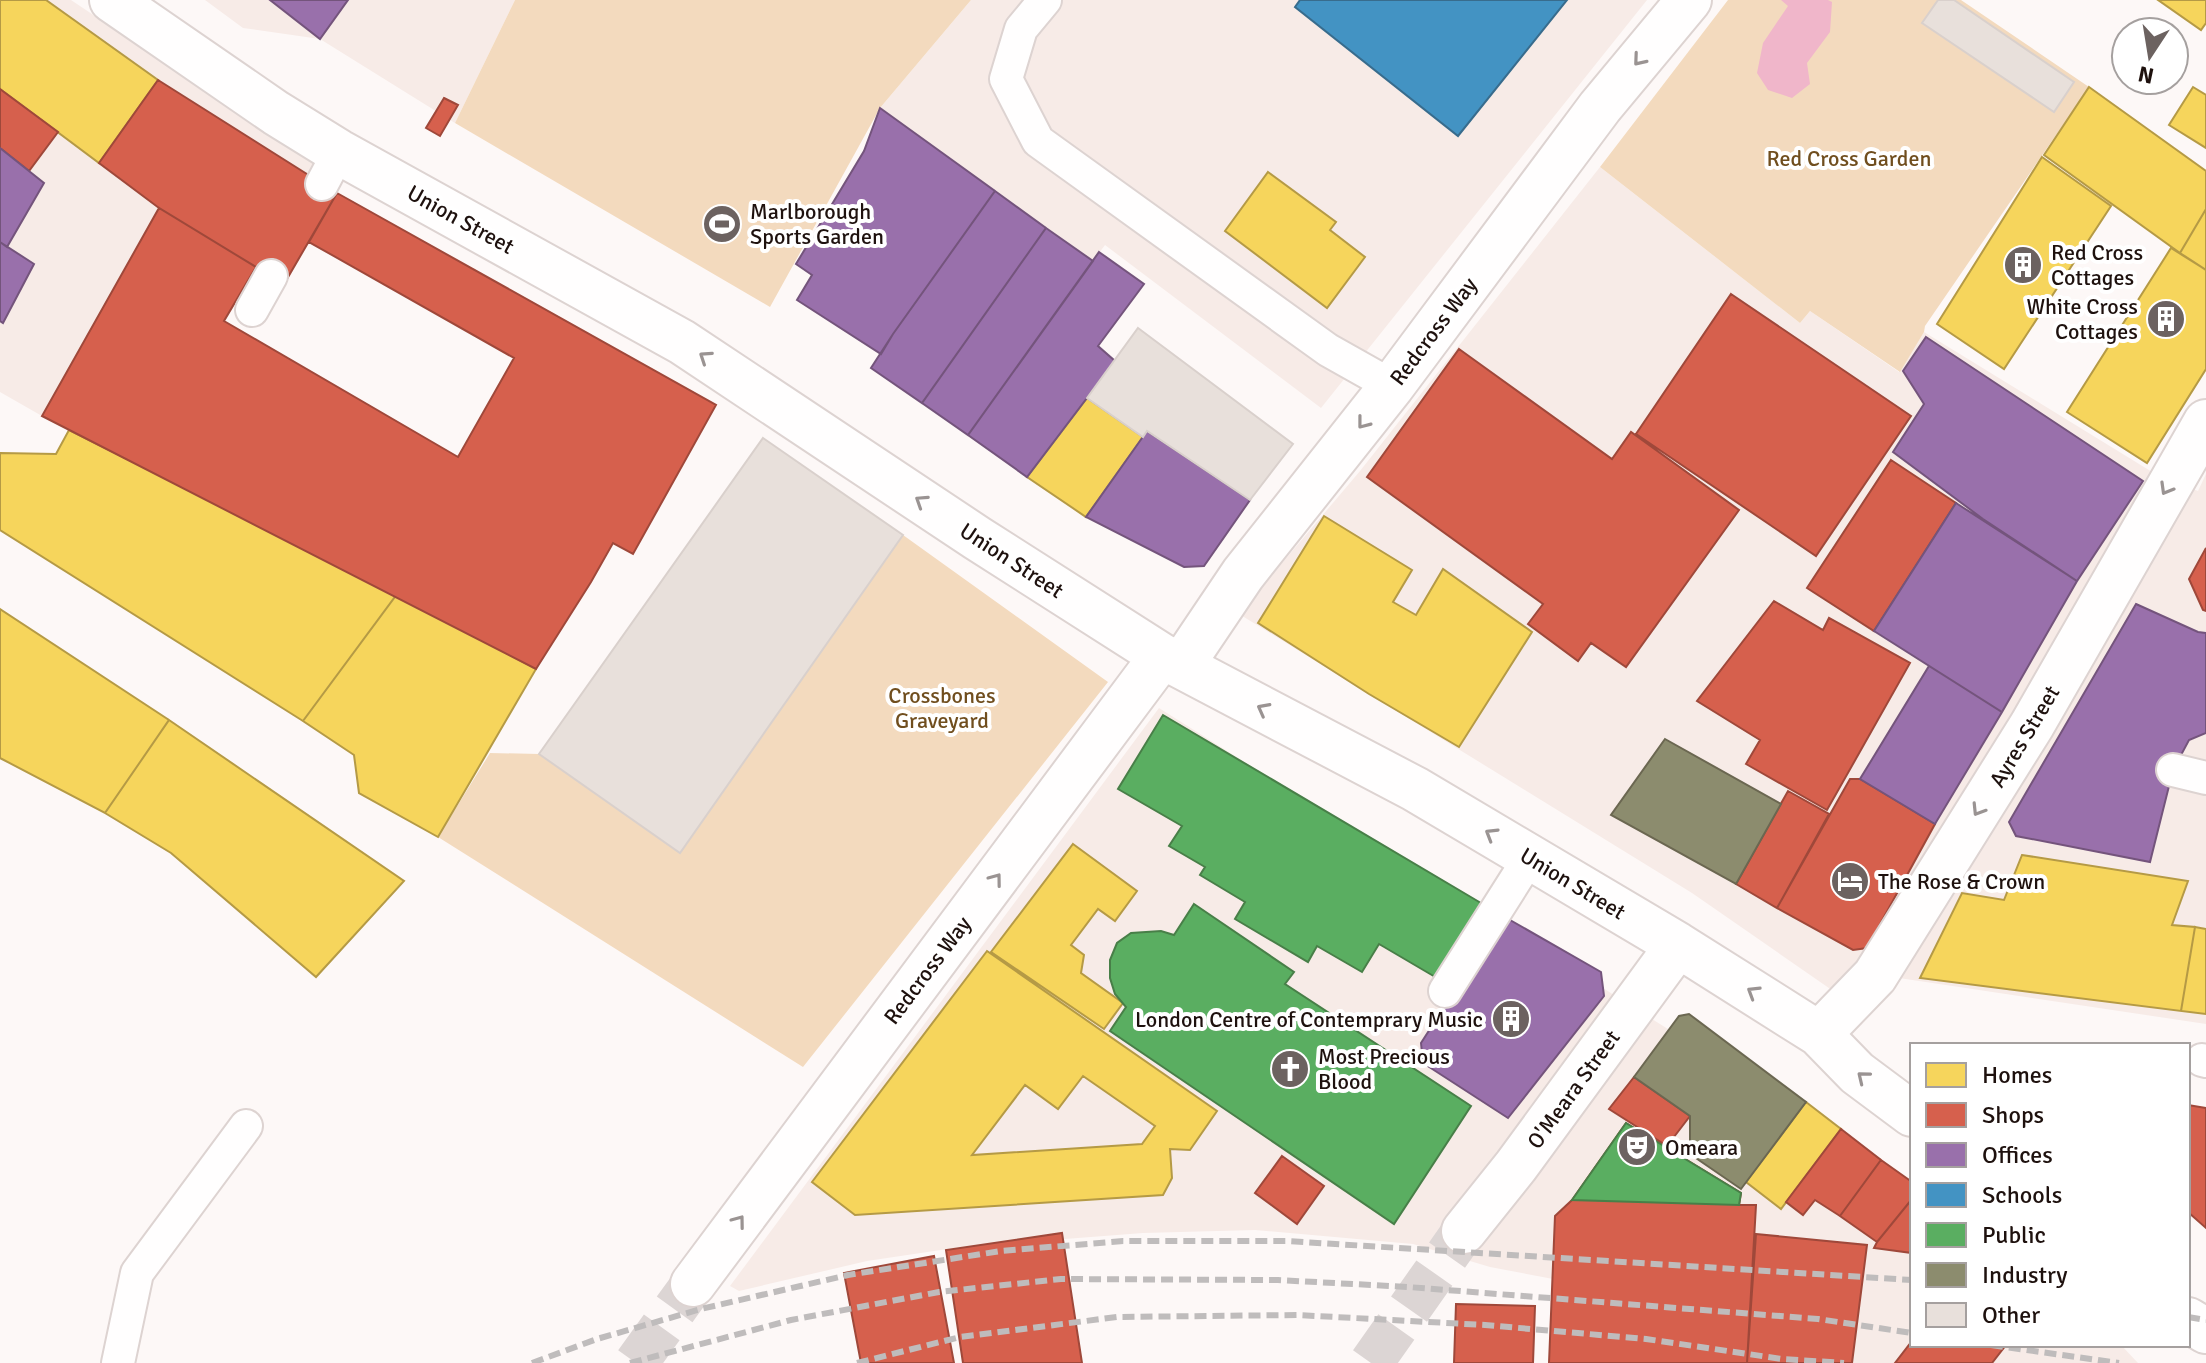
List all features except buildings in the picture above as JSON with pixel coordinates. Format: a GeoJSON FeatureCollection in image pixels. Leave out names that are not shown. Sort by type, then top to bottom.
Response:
{"type":"FeatureCollection","features":[{"type":"Feature","properties":{"kind":"street","name":"Union Street"},"geometry":{"type":"LineString","coordinates":[[112,0],[276,113],[331,168],[682,342],[977,538],[1172,661],[1415,789],[1678,945],[1819,1034],[1857,1073],[1910,1113]]}},
{"type":"Feature","properties":{"kind":"street","name":"Redcross Way"},"geometry":{"type":"LineString","coordinates":[[693,1284],[1172,661],[1392,386],[1600,107],[1689,0]]}},
{"type":"Feature","properties":{"kind":"street","name":"Ayres Street"},"geometry":{"type":"LineString","coordinates":[[1819,1034],[1875,976],[2032,725],[2206,422]]}},
{"type":"Feature","properties":{"kind":"street","name":"O'Meara Street"},"geometry":{"type":"LineString","coordinates":[[1464,1231],[1516,1166],[1678,945]]}},
{"type":"Feature","properties":{"kind":"lane"},"geometry":{"type":"LineString","coordinates":[[1045,0],[1021,29],[1006,79],[1038,141],[1328,350],[1392,386]]}},
{"type":"Feature","properties":{"kind":"lane"},"geometry":{"type":"LineString","coordinates":[[252,310],[271,276]]}},
{"type":"Feature","properties":{"kind":"lane"},"geometry":{"type":"LineString","coordinates":[[2173,770],[2206,778]]}},
{"type":"Feature","properties":{"kind":"lane"},"geometry":{"type":"LineString","coordinates":[[1445,991],[1530,857]]}},
{"type":"Feature","properties":{"kind":"lane"},"geometry":{"type":"LineString","coordinates":[[118,1363],[137,1273],[246,1126]]}},
{"type":"Feature","properties":{"kind":"shaded area"},"geometry":{"type":"Polygon","coordinates":[[[0,0],[71,0],[343,178],[284,284],[159,209],[42,416],[0,392],[0,0]]]}},
{"type":"Feature","properties":{"kind":"shaded area"},"geometry":{"type":"Polygon","coordinates":[[[205,0],[515,0],[455,123],[320,39],[243,28],[205,0]]]}},
{"type":"Feature","properties":{"kind":"shaded area"},"geometry":{"type":"Polygon","coordinates":[[[971,0],[1647,0],[1321,408],[1105,245],[1093,261],[880,108],[971,0]]]}},
{"type":"Feature","properties":{"kind":"shaded area"},"geometry":{"type":"Polygon","coordinates":[[[1781,0],[1832,2],[1830,32],[1807,63],[1810,84],[1792,98],[1768,90],[1757,73],[1763,43],[1788,6],[1781,0]]]}},
{"type":"Feature","properties":{"kind":"shaded area"},"geometry":{"type":"Polygon","coordinates":[[[1600,167],[1800,323],[1810,311],[1899,372],[1924,332],[2157,475],[2198,491],[2206,474],[2206,1024],[1899,978],[1839,995],[1692,893],[1239,614],[1360,471],[1600,167]]]}},
{"type":"Feature","properties":{"kind":"shaded area"},"geometry":{"type":"Polygon","coordinates":[[[1159,708],[1910,1182],[1910,1347],[2123,1347],[2138,1363],[1763,1363],[1787,1323],[1490,1267],[1413,1244],[1255,1230],[1143,1233],[961,1247],[867,1261],[739,1291],[730,1286],[1159,708]]]}},
{"type":"Feature","properties":{"kind":"green space","name":"Marlborough Sports Garden"},"geometry":{"type":"Polygon","coordinates":[[[515,0],[971,0],[880,108],[770,307],[455,123],[515,0]]]}},
{"type":"Feature","properties":{"kind":"green space","name":"Red Cross Garden"},"geometry":{"type":"Polygon","coordinates":[[[1728,0],[1961,0],[2089,87],[1925,326],[1900,372],[1810,311],[1800,323],[1600,167],[1728,0]]]}},
{"type":"Feature","properties":{"kind":"green space","name":"Crossbones Graveyard"},"geometry":{"type":"Polygon","coordinates":[[[903,535],[1108,682],[803,1067],[438,837],[490,753],[539,754],[680,853],[903,535]]]}},
{"type":"Feature","properties":{"kind":"tunnel"},"geometry":{"type":"LineString","coordinates":[[1371,1363],[1464,1231]]}},
{"type":"Feature","properties":{"kind":"tunnel"},"geometry":{"type":"LineString","coordinates":[[636,1363],[693,1284]]}},
{"type":"Feature","properties":{"kind":"railway"},"geometry":{"type":"LineString","coordinates":[[532,1363],[597,1339],[701,1309],[848,1275],[1001,1251],[1123,1241],[1287,1241],[1910,1280]]}},
{"type":"Feature","properties":{"kind":"railway"},"geometry":{"type":"LineString","coordinates":[[630,1363],[791,1320],[939,1292],[1061,1279],[1278,1280],[1408,1287],[1818,1319],[1910,1333]]}},
{"type":"Feature","properties":{"kind":"railway"},"geometry":{"type":"LineString","coordinates":[[857,1363],[960,1337],[1117,1317],[1298,1315],[1485,1325],[1646,1339],[1782,1359],[1844,1363]]}},
{"type":"Feature","properties":{"kind":"railway"},"geometry":{"type":"LineString","coordinates":[[2190,1317],[2206,1320]]}},
{"type":"Feature","properties":{"kind":"railway"},"geometry":{"type":"LineString","coordinates":[[2005,1347],[2119,1363]]}},
{"type":"Feature","properties":{"kind":"place","name":"Marlborough Sports Garden"},"geometry":{"type":"Point","coordinates":[722,224]}},
{"type":"Feature","properties":{"kind":"place","name":"Red Cross Cottages"},"geometry":{"type":"Point","coordinates":[2023,265]}},
{"type":"Feature","properties":{"kind":"place","name":"White Cross Cottages"},"geometry":{"type":"Point","coordinates":[2166,319]}},
{"type":"Feature","properties":{"kind":"place","name":"The Rose & Crown"},"geometry":{"type":"Point","coordinates":[1850,881]}},
{"type":"Feature","properties":{"kind":"place","name":"London Centre of Contemprary Music"},"geometry":{"type":"Point","coordinates":[1511,1019]}},
{"type":"Feature","properties":{"kind":"place","name":"Most Precious Blood"},"geometry":{"type":"Point","coordinates":[1290,1069]}},
{"type":"Feature","properties":{"kind":"place","name":"Omeara"},"geometry":{"type":"Point","coordinates":[1637,1147]}}]}
